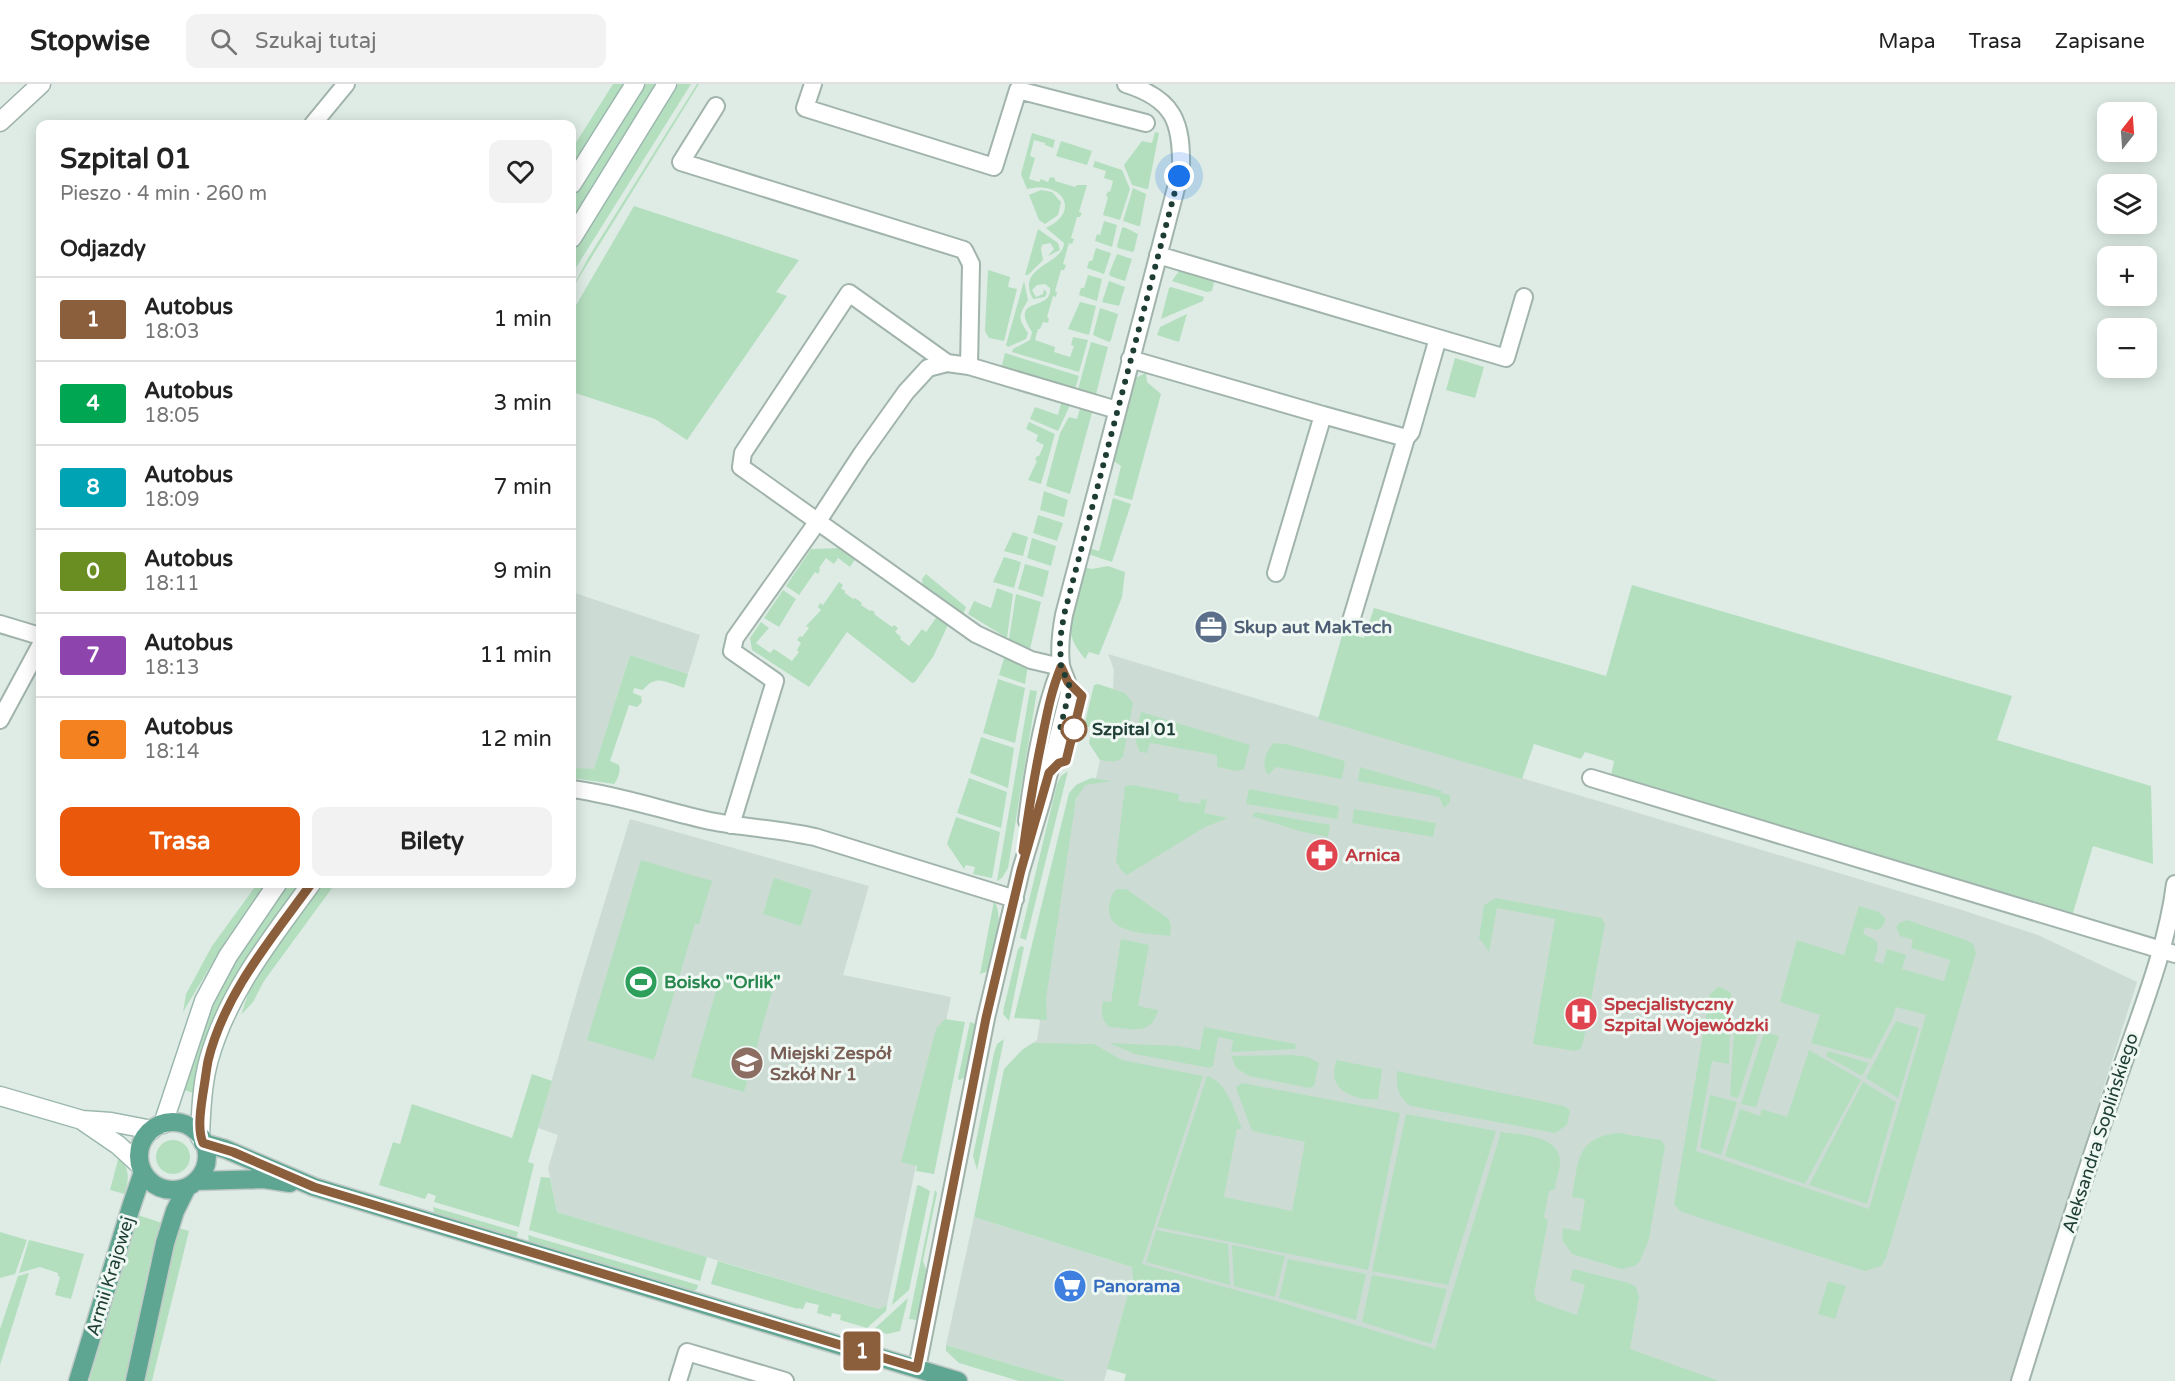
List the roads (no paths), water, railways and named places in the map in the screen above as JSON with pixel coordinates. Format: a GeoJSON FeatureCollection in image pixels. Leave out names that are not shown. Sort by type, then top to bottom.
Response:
{"type":"FeatureCollection","features":[{"type":"Feature","properties":{"kind":"main road"},"geometry":{"type":"LineString","coordinates":[[0,122],[41,84]]}},
{"type":"Feature","properties":{"kind":"main road"},"geometry":{"type":"LineString","coordinates":[[576,178],[635,84]]}},
{"type":"Feature","properties":{"kind":"main road"},"geometry":{"type":"LineString","coordinates":[[576,232],[667,84]]}},
{"type":"Feature","properties":{"kind":"main road"},"geometry":{"type":"LineString","coordinates":[[274,888],[228,956],[204,1001],[158,1127],[142,1142],[139,1157],[148,1179],[170,1190],[191,1184],[264,1179],[314,1187]]}},
{"type":"Feature","properties":{"kind":"main road"},"geometry":{"type":"LineString","coordinates":[[135,1381],[165,1243],[175,1211],[191,1184],[205,1167],[202,1101],[209,1060],[228,1009],[247,973],[308,888]]}},
{"type":"Feature","properties":{"kind":"main road"},"geometry":{"type":"LineString","coordinates":[[0,1096],[82,1120],[158,1127],[171,1123],[188,1126],[202,1140],[314,1187],[958,1381]]}},
{"type":"Feature","properties":{"kind":"main road"},"geometry":{"type":"LineString","coordinates":[[82,1120],[118,1145],[142,1168]]}},
{"type":"Feature","properties":{"kind":"main road","name":"Armii Krajowej"},"geometry":{"type":"LineString","coordinates":[[78,1381],[142,1168]]}},
{"type":"Feature","properties":{"kind":"street"},"geometry":{"type":"LineString","coordinates":[[316,120],[346,84]]}},
{"type":"Feature","properties":{"kind":"street"},"geometry":{"type":"LineString","coordinates":[[813,84],[805,108],[994,167],[1019,87],[1146,123]]}},
{"type":"Feature","properties":{"kind":"street"},"geometry":{"type":"LineString","coordinates":[[917,1368],[986,1018],[1021,870],[1030,794],[1052,689],[1061,667],[1060,640],[1064,615],[1181,169],[1180,132],[1176,121],[1163,103],[1151,94],[1126,84]]}},
{"type":"Feature","properties":{"kind":"street"},"geometry":{"type":"LineString","coordinates":[[716,106],[681,162],[964,250],[971,264],[969,366]]}},
{"type":"Feature","properties":{"kind":"street"},"geometry":{"type":"LineString","coordinates":[[1158,255],[1506,358],[1524,297]]}},
{"type":"Feature","properties":{"kind":"street"},"geometry":{"type":"LineString","coordinates":[[947,363],[849,293],[743,453],[741,467],[976,634],[1031,660],[1061,667]]}},
{"type":"Feature","properties":{"kind":"street"},"geometry":{"type":"LineString","coordinates":[[1350,624],[1406,438],[1411,432],[1438,338]]}},
{"type":"Feature","properties":{"kind":"street"},"geometry":{"type":"LineString","coordinates":[[1130,359],[1406,438]]}},
{"type":"Feature","properties":{"kind":"street"},"geometry":{"type":"LineString","coordinates":[[731,825],[775,681],[732,651],[735,638],[819,521],[861,454],[906,392],[928,368],[947,363],[969,366],[1118,410]]}},
{"type":"Feature","properties":{"kind":"street"},"geometry":{"type":"LineString","coordinates":[[1276,573],[1323,415]]}},
{"type":"Feature","properties":{"kind":"street"},"geometry":{"type":"LineString","coordinates":[[0,624],[36,635]]}},
{"type":"Feature","properties":{"kind":"street"},"geometry":{"type":"LineString","coordinates":[[0,720],[36,653]]}},
{"type":"Feature","properties":{"kind":"street"},"geometry":{"type":"LineString","coordinates":[[1591,778],[2168,952]]}},
{"type":"Feature","properties":{"kind":"street"},"geometry":{"type":"LineString","coordinates":[[576,790],[621,797],[731,825],[792,832],[837,842],[1015,899]]}},
{"type":"Feature","properties":{"kind":"street","name":"Aleksandra Soplińskiego"},"geometry":{"type":"LineString","coordinates":[[2020,1381],[2095,1143],[2168,952],[2175,884]]}},
{"type":"Feature","properties":{"kind":"street"},"geometry":{"type":"LineString","coordinates":[[678,1381],[687,1352],[785,1381]]}},
{"type":"Feature","properties":{"kind":"place","name":"Skup aut MakTech"},"geometry":{"type":"Point","coordinates":[1211,627]}},
{"type":"Feature","properties":{"kind":"place","name":"Szpital 01"},"geometry":{"type":"Point","coordinates":[1074,729]}},
{"type":"Feature","properties":{"kind":"place","name":"Arnica"},"geometry":{"type":"Point","coordinates":[1322,855]}},
{"type":"Feature","properties":{"kind":"place","name":"Boisko \"Orlik\""},"geometry":{"type":"Point","coordinates":[641,982]}},
{"type":"Feature","properties":{"kind":"place","name":"Specjalistyczny Szpital Wojewódzki"},"geometry":{"type":"Point","coordinates":[1581,1014]}},
{"type":"Feature","properties":{"kind":"place","name":"Miejski Zespół Szkół Nr 1"},"geometry":{"type":"Point","coordinates":[747,1063]}},
{"type":"Feature","properties":{"kind":"place","name":"Panorama"},"geometry":{"type":"Point","coordinates":[1070,1286]}}]}
